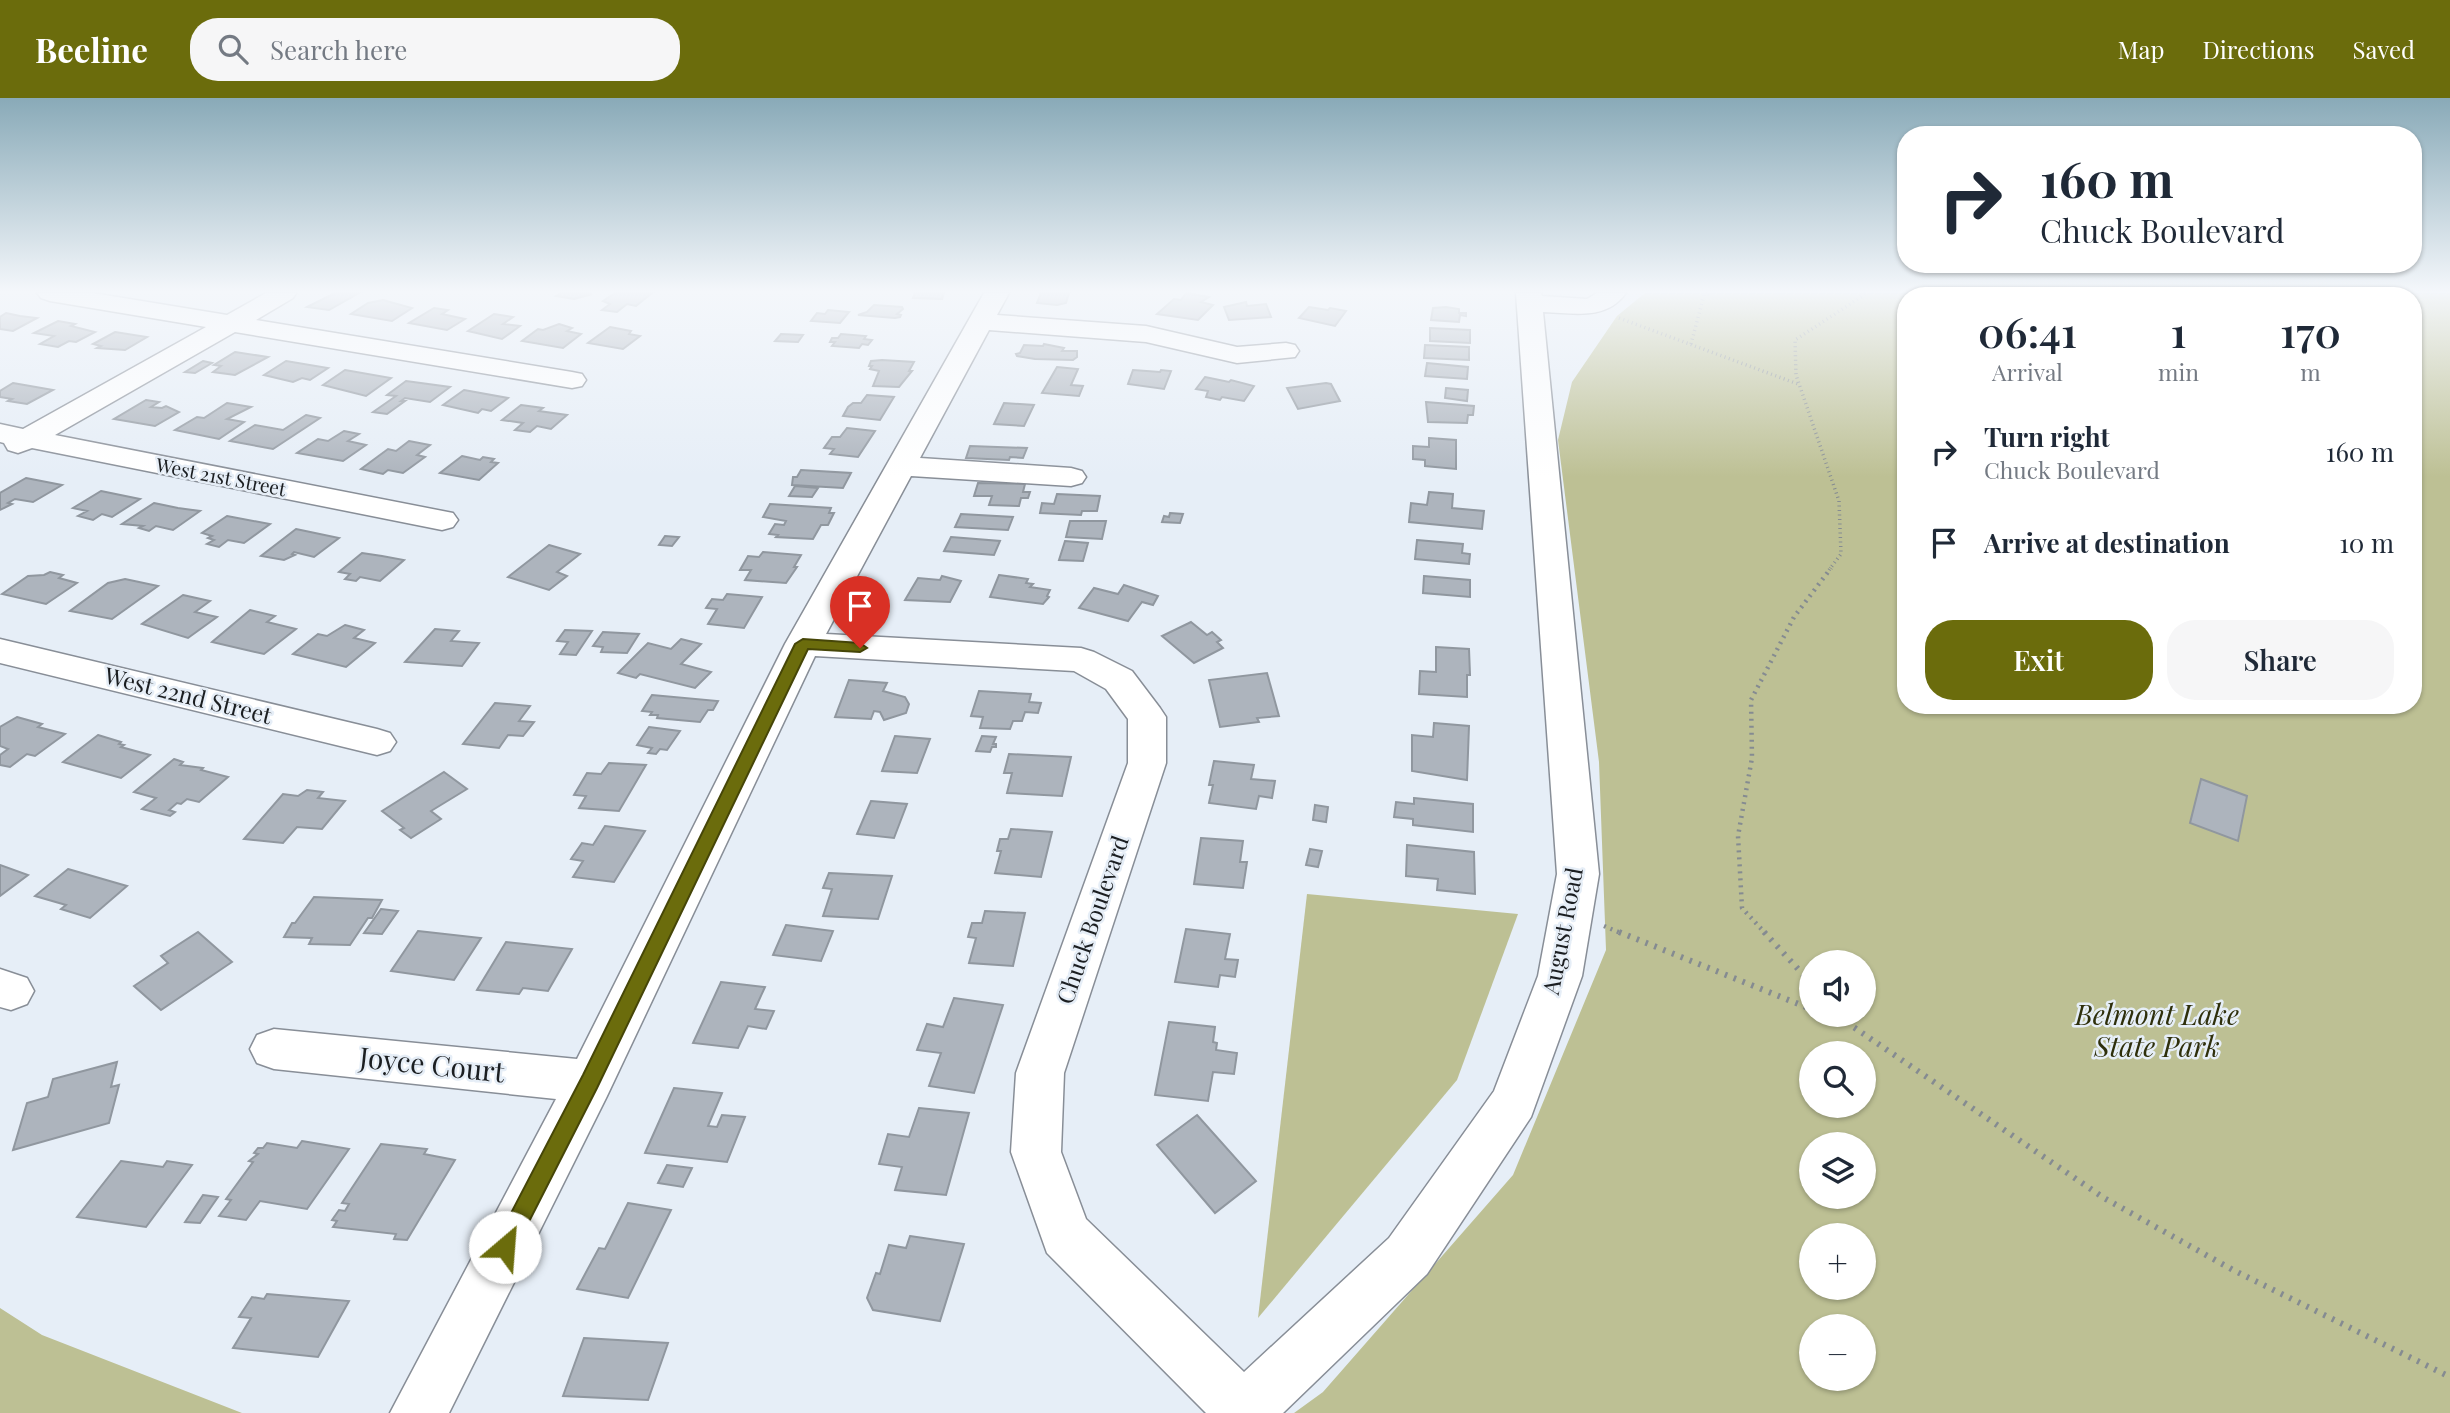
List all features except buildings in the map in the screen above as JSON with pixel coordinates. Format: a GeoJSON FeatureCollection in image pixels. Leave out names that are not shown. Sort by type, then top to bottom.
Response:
{"type":"FeatureCollection","features":[{"type":"Feature","properties":{"kind":"street"},"geometry":{"type":"LineString","coordinates":[[0,454],[14,436],[172,354]]}},
{"type":"Feature","properties":{"kind":"street"},"geometry":{"type":"LineString","coordinates":[[420,354],[572,380]]}},
{"type":"Feature","properties":{"kind":"street"},"geometry":{"type":"LineString","coordinates":[[419,1413],[590,1082],[803,644],[964,354]]}},
{"type":"Feature","properties":{"kind":"street","name":"August Road"},"geometry":{"type":"LineString","coordinates":[[1243,1412],[1409,1256],[1514,1102],[1560,976],[1578,874],[1534,354]]}},
{"type":"Feature","properties":{"kind":"street","name":"West 21st Street"},"geometry":{"type":"LineString","coordinates":[[14,436],[442,520]]}},
{"type":"Feature","properties":{"kind":"street"},"geometry":{"type":"LineString","coordinates":[[903,466],[1071,477]]}},
{"type":"Feature","properties":{"kind":"street","name":"Chuck Boulevard"},"geometry":{"type":"LineString","coordinates":[[803,644],[1081,660],[1119,680],[1147,717],[1147,763],[1040,1073],[1037,1153],[1066,1235],[1243,1412]]}},
{"type":"Feature","properties":{"kind":"street","name":"West 22nd Street"},"geometry":{"type":"LineString","coordinates":[[0,651],[376,742]]}},
{"type":"Feature","properties":{"kind":"street","name":"Joyce Court"},"geometry":{"type":"LineString","coordinates":[[274,1049],[590,1082]]}},
{"type":"Feature","properties":{"kind":"path"},"geometry":{"type":"LineString","coordinates":[[1719,354],[1799,384]]}},
{"type":"Feature","properties":{"kind":"path"},"geometry":{"type":"LineString","coordinates":[[1795,354],[1796,375],[1839,501],[1841,554],[1794,617],[1751,700],[1752,758],[1738,836],[1742,908],[1799,970]]}},
{"type":"Feature","properties":{"kind":"path"},"geometry":{"type":"LineString","coordinates":[[1571,913],[1799,1004]]}},
{"type":"Feature","properties":{"kind":"path"},"geometry":{"type":"LineString","coordinates":[[1853,1027],[2104,1198],[2233,1270],[2450,1377]]}},
{"type":"Feature","properties":{"kind":"green space","name":"Belmont Lake State Park"},"geometry":{"type":"Polygon","coordinates":[[[1591,354],[1897,354],[1897,714],[2422,714],[2422,354],[2450,354],[2450,1413],[1294,1413],[1323,1392],[1513,1175],[1606,950],[1599,762],[1558,440],[1572,382],[1591,354]]]}},
{"type":"Feature","properties":{"kind":"green space"},"geometry":{"type":"Polygon","coordinates":[[[1307,894],[1518,914],[1457,1080],[1258,1318],[1307,894]]]}},
{"type":"Feature","properties":{"kind":"green space"},"geometry":{"type":"Polygon","coordinates":[[[0,1308],[42,1335],[242,1413],[0,1413],[0,1308]]]}},
{"type":"Feature","properties":{"kind":"route"},"geometry":{"type":"LineString","coordinates":[[505,1247],[590,1082],[803,644],[860,648]]}}]}
